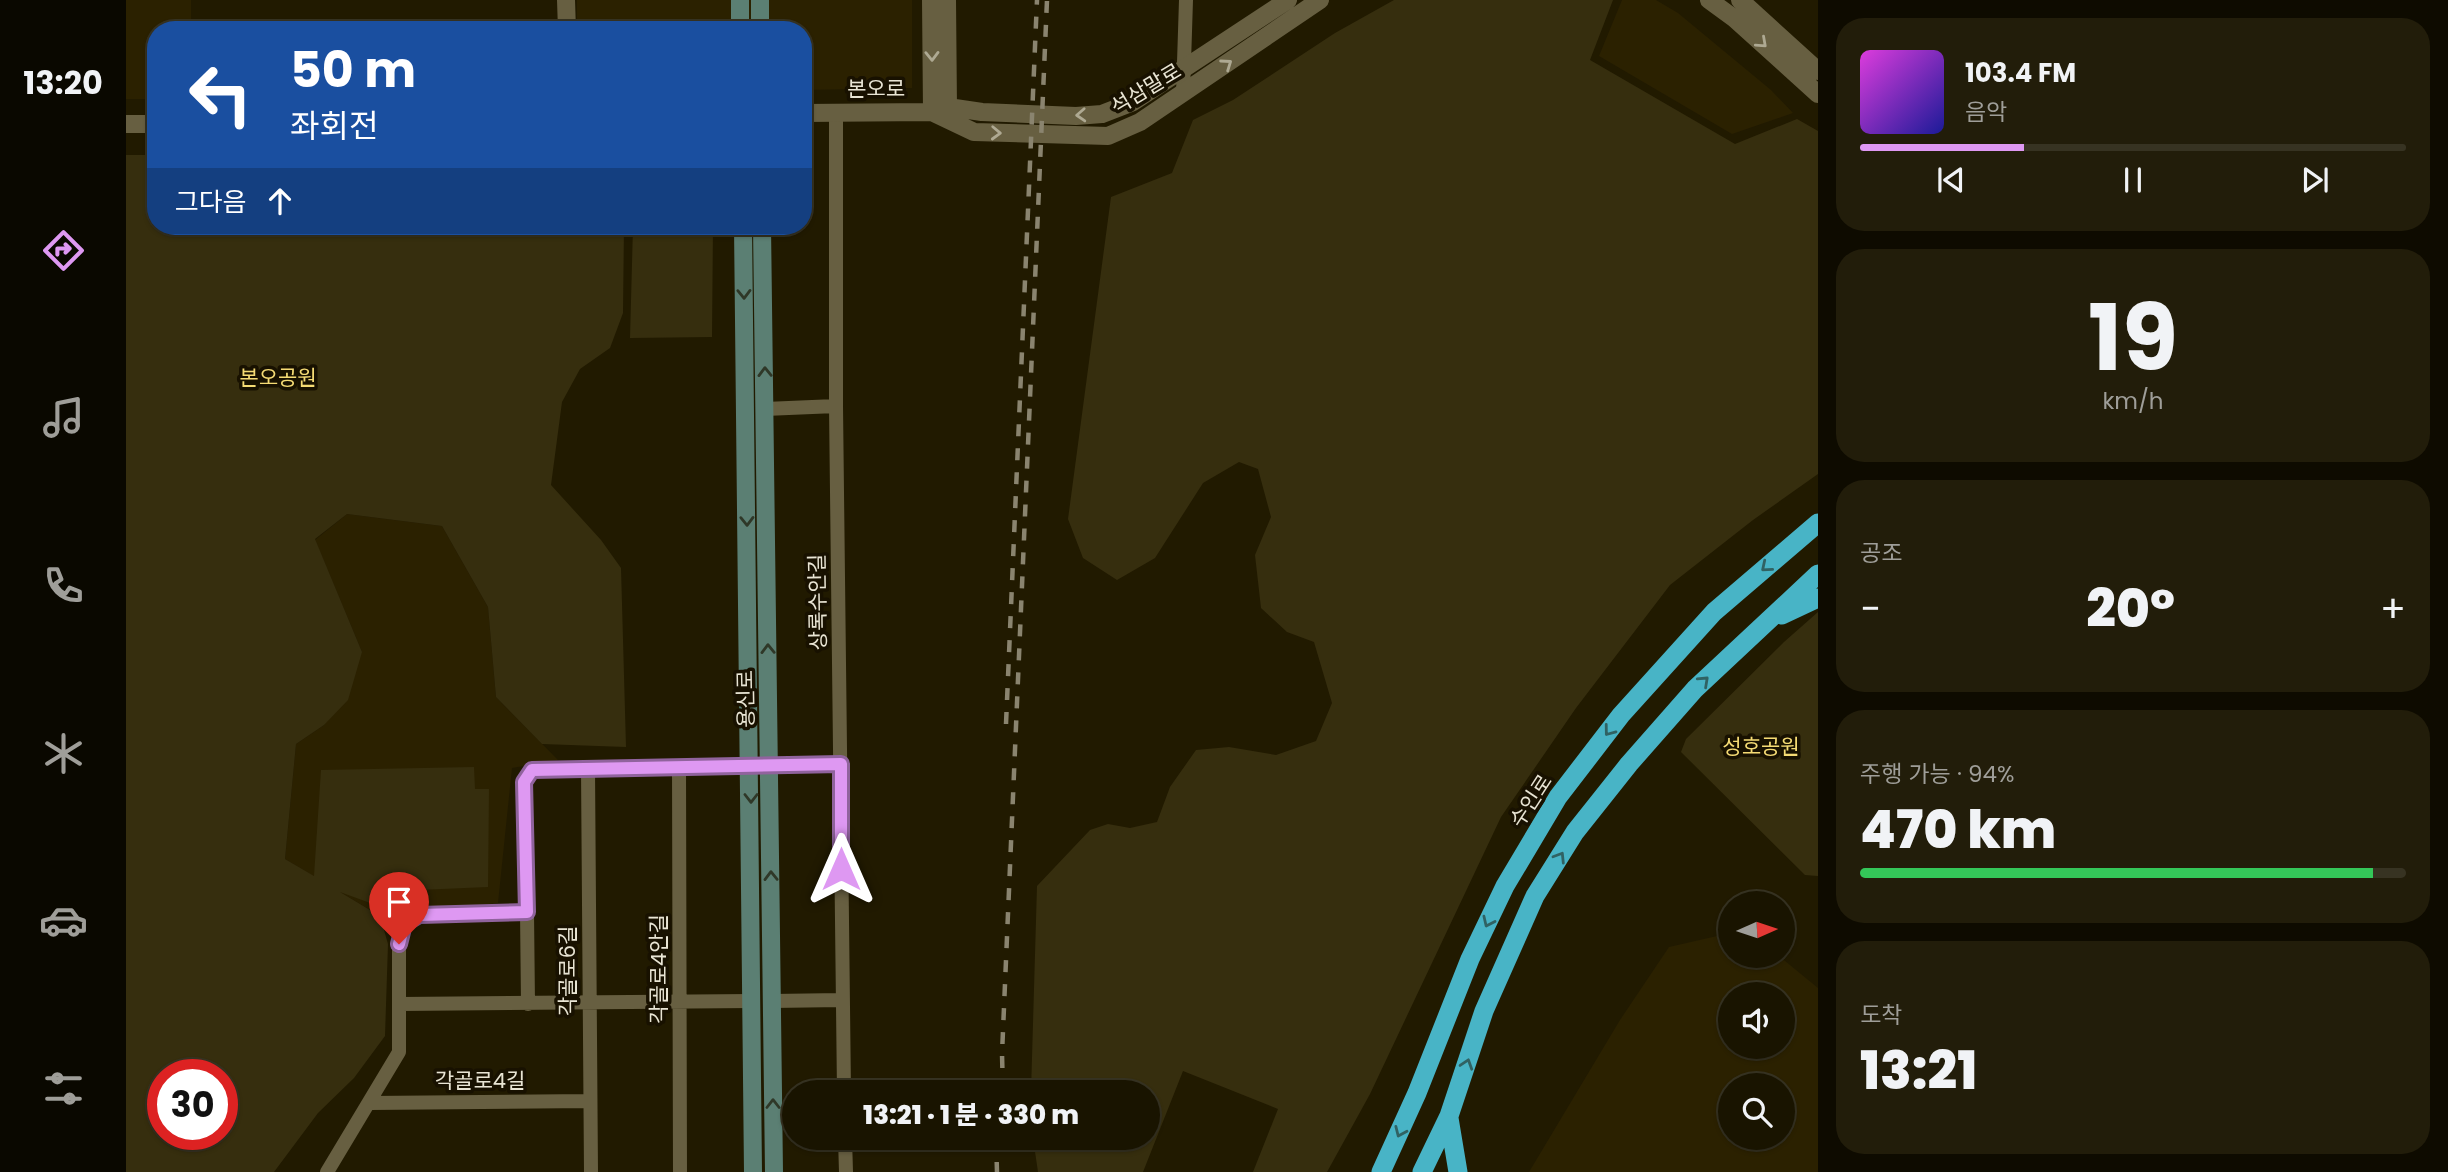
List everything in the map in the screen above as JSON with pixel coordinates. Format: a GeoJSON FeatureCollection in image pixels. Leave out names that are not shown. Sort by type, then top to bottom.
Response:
{"type":"FeatureCollection","features":[{"type":"Feature","properties":{"kind":"highway","name":"수인로"},"geometry":{"type":"LineString","coordinates":[[1381,1172],[1418,1093],[1482,934],[1505,886],[1558,797],[1621,715],[1714,612],[1818,523]]}},
{"type":"Feature","properties":{"kind":"highway"},"geometry":{"type":"LineString","coordinates":[[1422,1172],[1449,1116],[1484,1011],[1535,896],[1575,832],[1629,764],[1695,689],[1818,574]]}},
{"type":"Feature","properties":{"kind":"highway"},"geometry":{"type":"LineString","coordinates":[[1768,621],[1818,598]]}},
{"type":"Feature","properties":{"kind":"highway"},"geometry":{"type":"LineString","coordinates":[[1449,1116],[1458,1172]]}},
{"type":"Feature","properties":{"kind":"main road"},"geometry":{"type":"LineString","coordinates":[[740,0],[740,21]]}},
{"type":"Feature","properties":{"kind":"main road"},"geometry":{"type":"LineString","coordinates":[[760,0],[760,21]]}},
{"type":"Feature","properties":{"kind":"main road","name":"용신로"},"geometry":{"type":"LineString","coordinates":[[743,235],[753,1172]]}},
{"type":"Feature","properties":{"kind":"main road","name":"용신로"},"geometry":{"type":"LineString","coordinates":[[762,235],[774,1172]]}},
{"type":"Feature","properties":{"kind":"street"},"geometry":{"type":"LineString","coordinates":[[566,0],[567,21]]}},
{"type":"Feature","properties":{"kind":"street"},"geometry":{"type":"LineString","coordinates":[[931,0],[940,109]]}},
{"type":"Feature","properties":{"kind":"street"},"geometry":{"type":"LineString","coordinates":[[940,109],[947,0]]}},
{"type":"Feature","properties":{"kind":"street"},"geometry":{"type":"LineString","coordinates":[[1183,94],[1186,0]]}},
{"type":"Feature","properties":{"kind":"street","name":"석삼말로"},"geometry":{"type":"LineString","coordinates":[[940,109],[1076,116],[1102,114],[1133,102],[1288,0]]}},
{"type":"Feature","properties":{"kind":"street","name":"석삼말로"},"geometry":{"type":"LineString","coordinates":[[940,109],[974,132],[1108,136],[1140,122],[1320,0]]}},
{"type":"Feature","properties":{"kind":"street"},"geometry":{"type":"LineString","coordinates":[[1709,0],[1735,19],[1818,94]]}},
{"type":"Feature","properties":{"kind":"street"},"geometry":{"type":"LineString","coordinates":[[1740,0],[1818,71]]}},
{"type":"Feature","properties":{"kind":"street","name":"본오로"},"geometry":{"type":"LineString","coordinates":[[812,113],[940,109]]}},
{"type":"Feature","properties":{"kind":"street","name":"상록수안길"},"geometry":{"type":"LineString","coordinates":[[836,112],[836,406],[844,1080]]}},
{"type":"Feature","properties":{"kind":"street"},"geometry":{"type":"LineString","coordinates":[[126,124],[147,124]]}},
{"type":"Feature","properties":{"kind":"street"},"geometry":{"type":"LineString","coordinates":[[765,409],[836,406]]}},
{"type":"Feature","properties":{"kind":"street"},"geometry":{"type":"LineString","coordinates":[[528,1004],[524,782],[532,770],[841,764]]}},
{"type":"Feature","properties":{"kind":"street","name":"각골로4안길"},"geometry":{"type":"LineString","coordinates":[[678,766],[680,1172]]}},
{"type":"Feature","properties":{"kind":"street","name":"각골로6길"},"geometry":{"type":"LineString","coordinates":[[588,769],[591,1172]]}},
{"type":"Feature","properties":{"kind":"street"},"geometry":{"type":"LineString","coordinates":[[327,1172],[398,1052],[399,944],[404,924],[419,915],[527,912]]}},
{"type":"Feature","properties":{"kind":"street"},"geometry":{"type":"LineString","coordinates":[[772,1001],[842,1000]]}},
{"type":"Feature","properties":{"kind":"street"},"geometry":{"type":"LineString","coordinates":[[400,1004],[752,1002]]}},
{"type":"Feature","properties":{"kind":"street","name":"각골로4길"},"geometry":{"type":"LineString","coordinates":[[370,1103],[590,1101]]}},
{"type":"Feature","properties":{"kind":"street"},"geometry":{"type":"LineString","coordinates":[[845,1150],[846,1172]]}},
{"type":"Feature","properties":{"kind":"shaded area"},"geometry":{"type":"Polygon","coordinates":[[[126,0],[191,0],[191,21],[147,21],[147,99],[126,99],[126,0]]]}},
{"type":"Feature","properties":{"kind":"shaded area"},"geometry":{"type":"Polygon","coordinates":[[[577,0],[912,0],[912,88],[812,90],[812,21],[577,21],[577,0]]]}},
{"type":"Feature","properties":{"kind":"shaded area"},"geometry":{"type":"Polygon","coordinates":[[[1622,0],[1656,0],[1678,13],[1771,90],[1793,113],[1732,134],[1599,56],[1622,0]]]}},
{"type":"Feature","properties":{"kind":"shaded area"},"geometry":{"type":"Polygon","coordinates":[[[347,514],[442,526],[488,607],[496,697],[558,760],[512,768],[498,903],[380,916],[285,859],[296,744],[324,725],[362,652],[315,540],[347,514]]]}},
{"type":"Feature","properties":{"kind":"shaded area"},"geometry":{"type":"Polygon","coordinates":[[[1718,936],[1718,968],[1794,968],[1818,988],[1818,1172],[1529,1172],[1620,1020],[1669,947],[1718,936]]]}},
{"type":"Feature","properties":{"kind":"green space"},"geometry":{"type":"Polygon","coordinates":[[[1394,0],[1613,0],[1590,60],[1735,144],[1797,119],[1818,131],[1818,474],[1753,520],[1670,585],[1576,708],[1501,817],[1370,1094],[1327,1172],[1253,1172],[1278,1109],[1183,1071],[1160,1129],[1160,1080],[1031,1080],[1037,886],[1090,830],[1108,824],[1130,828],[1157,822],[1170,787],[1196,750],[1229,747],[1276,755],[1316,741],[1332,703],[1314,642],[1287,632],[1261,608],[1255,555],[1271,517],[1258,469],[1239,462],[1203,483],[1155,558],[1117,580],[1083,558],[1068,519],[1111,197],[1172,173],[1193,120],[1233,100],[1335,33],[1394,0]]]}},
{"type":"Feature","properties":{"kind":"green space","name":"본오공원"},"geometry":{"type":"Polygon","coordinates":[[[126,155],[147,155],[147,235],[624,235],[623,313],[610,348],[580,369],[562,402],[551,485],[601,540],[621,568],[626,747],[542,744],[496,697],[488,607],[442,526],[347,514],[315,539],[362,652],[348,700],[324,725],[296,744],[285,859],[314,876],[321,770],[474,767],[475,789],[489,789],[488,887],[395,891],[373,904],[340,892],[380,916],[388,944],[385,1036],[354,1078],[318,1113],[274,1172],[126,1172],[126,155]]]}},
{"type":"Feature","properties":{"kind":"green space"},"geometry":{"type":"Polygon","coordinates":[[[633,235],[713,235],[712,337],[630,338],[633,235]]]}},
{"type":"Feature","properties":{"kind":"green space","name":"성호공원"},"geometry":{"type":"Polygon","coordinates":[[[1818,612],[1818,876],[1805,875],[1681,752],[1686,739],[1818,612]]]}},
{"type":"Feature","properties":{"kind":"green space"},"geometry":{"type":"Polygon","coordinates":[[[1035,1150],[1152,1150],[1143,1172],[1038,1172],[1035,1150]]]}},
{"type":"Feature","properties":{"kind":"railway"},"geometry":{"type":"LineString","coordinates":[[1006,724],[1037,0]]}},
{"type":"Feature","properties":{"kind":"railway"},"geometry":{"type":"LineString","coordinates":[[1003,1080],[1047,0]]}},
{"type":"Feature","properties":{"kind":"railway"},"geometry":{"type":"LineString","coordinates":[[996,1150],[997,1172]]}},
{"type":"Feature","properties":{"kind":"route"},"geometry":{"type":"LineString","coordinates":[[399,944],[404,924],[419,915],[527,912],[524,782],[532,770],[841,764],[841,869]]}}]}
